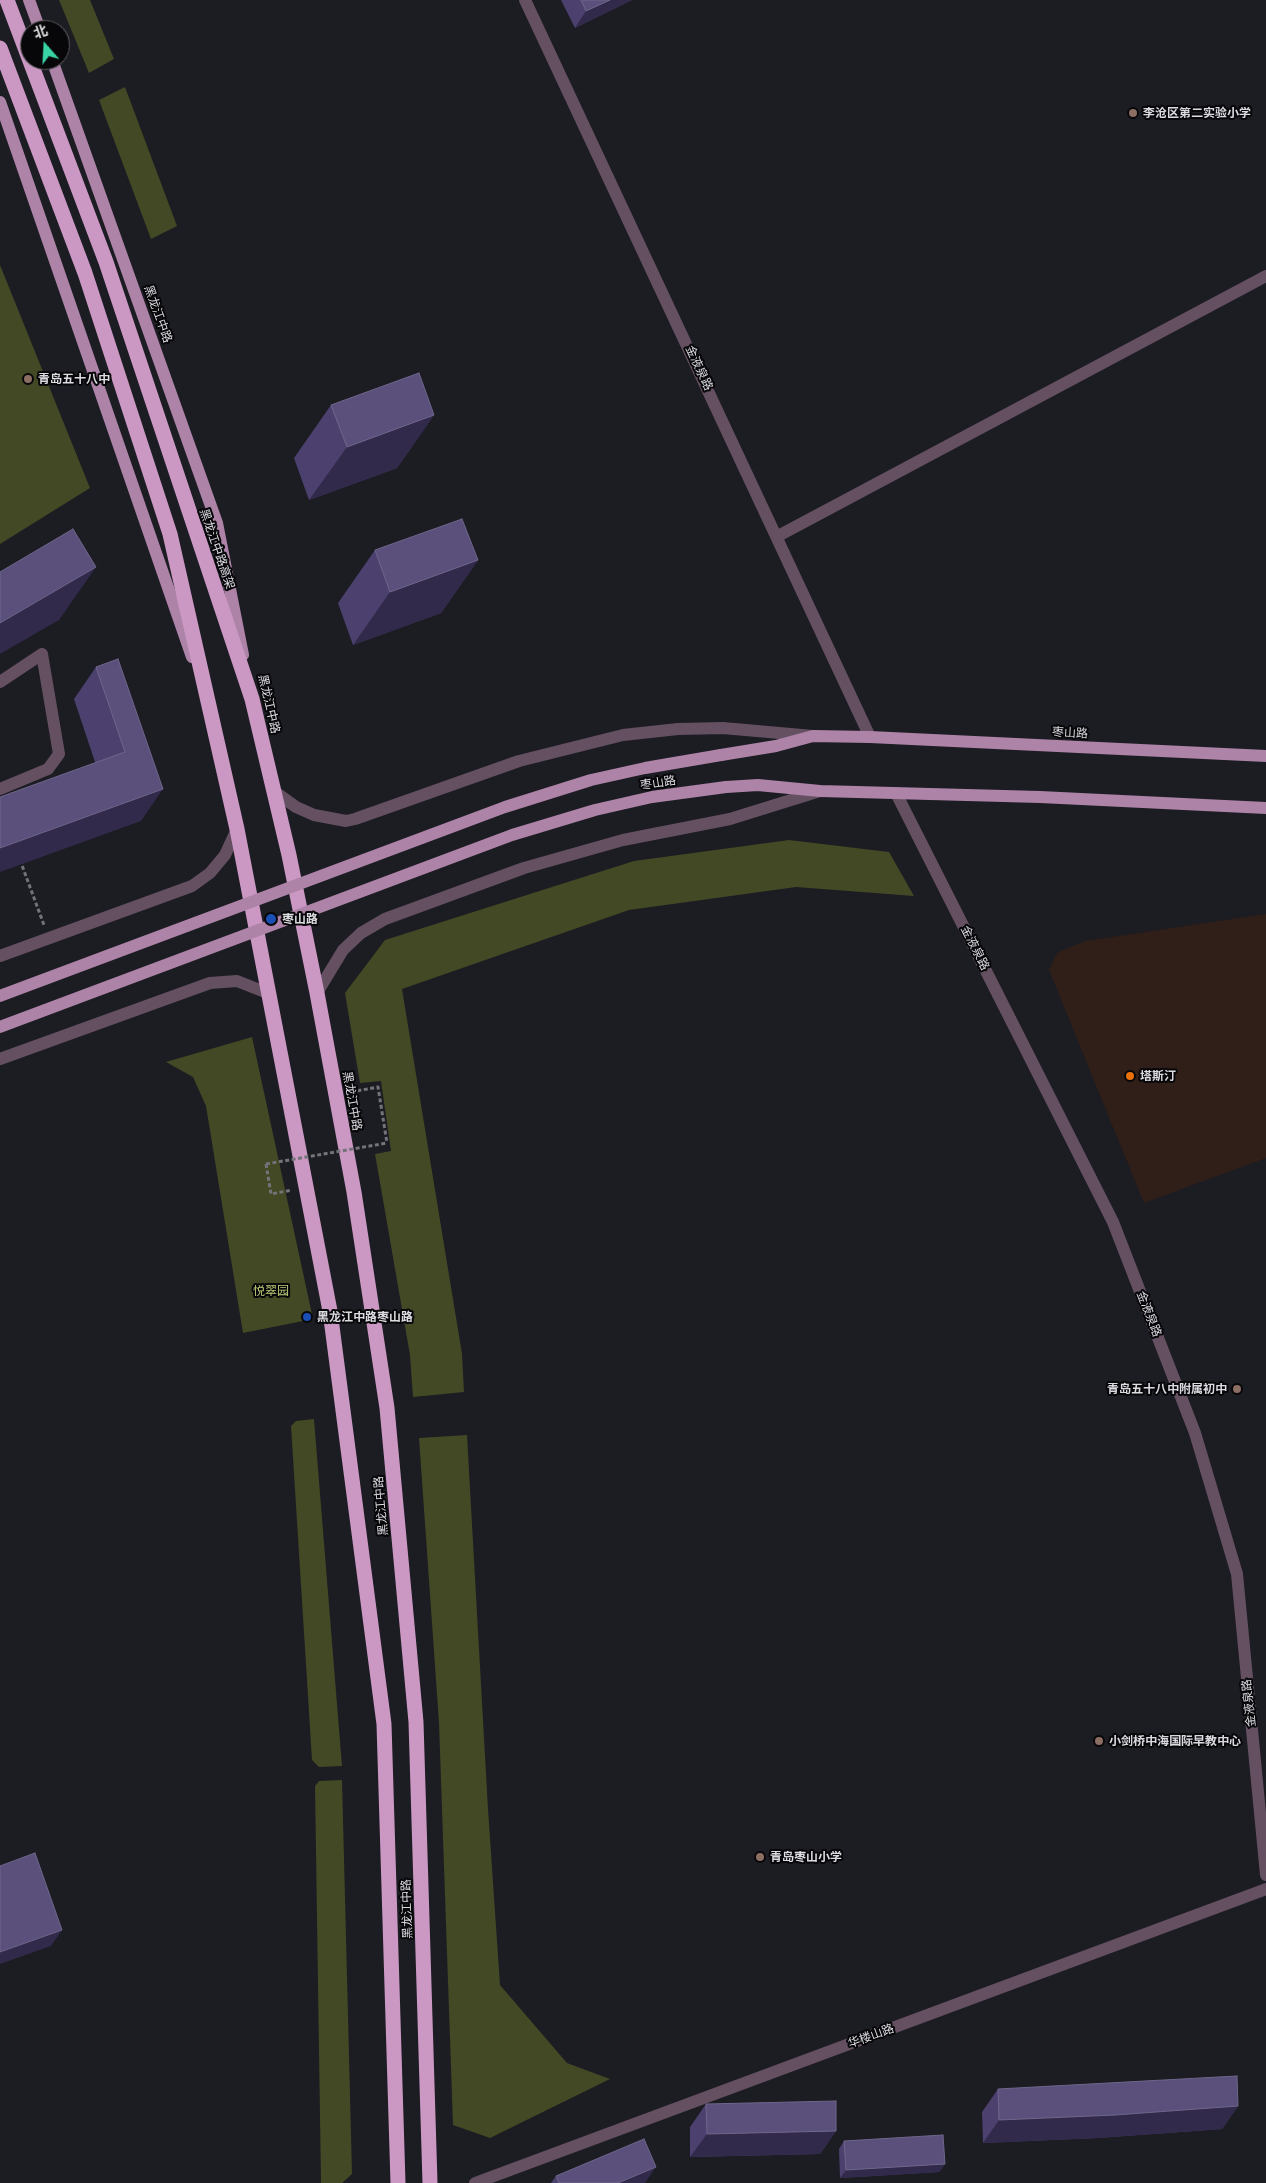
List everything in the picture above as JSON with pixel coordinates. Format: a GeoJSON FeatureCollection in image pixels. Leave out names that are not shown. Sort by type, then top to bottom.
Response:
{"type":"FeatureCollection","features":[{"type":"Feature","properties":{"kind":"highway","name":"黑龙江中路高架"},"geometry":{"type":"LineString","coordinates":[[7,0],[106,262],[252,699]]}},
{"type":"Feature","properties":{"kind":"highway"},"geometry":{"type":"LineString","coordinates":[[0,48],[85,273],[133,417],[170,534],[211,708]]}},
{"type":"Feature","properties":{"kind":"highway","name":"黑龙江中路"},"geometry":{"type":"LineString","coordinates":[[252,699],[275,792],[317,993],[354,1192],[387,1408],[416,1722],[430,2183]]}},
{"type":"Feature","properties":{"kind":"highway","name":"黑龙江中路"},"geometry":{"type":"LineString","coordinates":[[211,708],[270,994],[330,1311],[384,1724],[398,2183]]}},
{"type":"Feature","properties":{"kind":"main road"},"geometry":{"type":"LineString","coordinates":[[29,0],[36,20]]}},
{"type":"Feature","properties":{"kind":"main road","name":"黑龙江中路"},"geometry":{"type":"LineString","coordinates":[[56,70],[217,523],[252,699]]}},
{"type":"Feature","properties":{"kind":"main road","name":"黑龙江中路"},"geometry":{"type":"LineString","coordinates":[[0,102],[168,590],[211,708]]}},
{"type":"Feature","properties":{"kind":"main road","name":"枣山路"},"geometry":{"type":"LineString","coordinates":[[0,996],[505,807],[591,780],[645,768],[776,746],[812,736],[870,737],[1266,756]]}},
{"type":"Feature","properties":{"kind":"main road","name":"枣山路"},"geometry":{"type":"LineString","coordinates":[[0,1027],[512,835],[595,810],[652,797],[726,787],[758,785],[820,792],[1040,797],[1266,808]]}},
{"type":"Feature","properties":{"kind":"street","name":"金液泉路"},"geometry":{"type":"LineString","coordinates":[[526,0],[778,536],[870,737]]}},
{"type":"Feature","properties":{"kind":"street"},"geometry":{"type":"LineString","coordinates":[[778,536],[1266,276]]}},
{"type":"Feature","properties":{"kind":"street"},"geometry":{"type":"LineString","coordinates":[[0,682],[42,654],[59,754],[48,769],[0,789]]}},
{"type":"Feature","properties":{"kind":"street","name":"枣山路"},"geometry":{"type":"LineString","coordinates":[[275,792],[296,807],[314,815],[346,820],[355,819],[520,761],[623,735],[678,729],[723,728],[812,736]]}},
{"type":"Feature","properties":{"kind":"street","name":"枣山路"},"geometry":{"type":"LineString","coordinates":[[317,993],[343,950],[361,933],[385,919],[533,865],[623,840],[730,819],[820,792]]}},
{"type":"Feature","properties":{"kind":"street","name":"金液泉路"},"geometry":{"type":"LineString","coordinates":[[897,795],[1113,1222],[1195,1433],[1237,1574],[1266,1875]]}},
{"type":"Feature","properties":{"kind":"street"},"geometry":{"type":"LineString","coordinates":[[0,956],[192,886],[210,873],[225,855],[237,829]]}},
{"type":"Feature","properties":{"kind":"street"},"geometry":{"type":"LineString","coordinates":[[0,1059],[210,983],[237,981],[270,994]]}},
{"type":"Feature","properties":{"kind":"street","name":"华楼山路"},"geometry":{"type":"LineString","coordinates":[[480,2182],[1266,1889]]}},
{"type":"Feature","properties":{"kind":"path"},"geometry":{"type":"LineString","coordinates":[[19,857],[48,938]]}},
{"type":"Feature","properties":{"kind":"path"},"geometry":{"type":"LineString","coordinates":[[307,1188],[271,1194],[266,1164],[387,1142],[378,1087],[336,1095]]}},
{"type":"Feature","properties":{"kind":"shaded area"},"geometry":{"type":"Polygon","coordinates":[[[1266,914],[1266,1158],[1144,1203],[1049,970],[1057,953],[1085,941],[1266,914]]]}},
{"type":"Feature","properties":{"kind":"green space"},"geometry":{"type":"Polygon","coordinates":[[[59,0],[90,0],[114,59],[89,73],[70,27],[70,20],[67,20],[59,0]]]}},
{"type":"Feature","properties":{"kind":"green space"},"geometry":{"type":"Polygon","coordinates":[[[125,87],[177,226],[151,239],[99,100],[125,87]]]}},
{"type":"Feature","properties":{"kind":"green space"},"geometry":{"type":"Polygon","coordinates":[[[0,265],[90,488],[0,544],[0,265]]]}},
{"type":"Feature","properties":{"kind":"green space"},"geometry":{"type":"Polygon","coordinates":[[[789,840],[889,852],[914,896],[796,887],[629,910],[402,989],[462,1354],[464,1392],[413,1397],[410,1355],[375,1154],[391,1151],[381,1081],[360,1083],[345,993],[385,940],[634,861],[789,840]]]}},
{"type":"Feature","properties":{"kind":"green space","name":"悦翠园"},"geometry":{"type":"Polygon","coordinates":[[[252,1037],[313,1319],[243,1333],[206,1106],[193,1077],[166,1062],[252,1037]]]}},
{"type":"Feature","properties":{"kind":"green space"},"geometry":{"type":"Polygon","coordinates":[[[314,1419],[342,1766],[319,1767],[312,1760],[291,1426],[296,1421],[314,1419]]]}},
{"type":"Feature","properties":{"kind":"green space"},"geometry":{"type":"Polygon","coordinates":[[[467,1435],[500,1985],[567,2063],[610,2079],[490,2138],[453,2125],[439,1723],[419,1438],[467,1435]]]}},
{"type":"Feature","properties":{"kind":"green space"},"geometry":{"type":"Polygon","coordinates":[[[342,1780],[352,2174],[342,2183],[321,2183],[315,1786],[319,1781],[342,1780]]]}},
{"type":"Feature","properties":{"kind":"building"},"geometry":{"type":"Polygon","coordinates":[[[581,0],[610,0],[586,11],[581,0]]]}},
{"type":"Feature","properties":{"kind":"building"},"geometry":{"type":"Polygon","coordinates":[[[419,373],[434,415],[347,447],[331,405],[419,373]]]}},
{"type":"Feature","properties":{"kind":"building"},"geometry":{"type":"Polygon","coordinates":[[[462,519],[478,560],[390,592],[375,550],[462,519]]]}},
{"type":"Feature","properties":{"kind":"building"},"geometry":{"type":"Polygon","coordinates":[[[73,529],[96,567],[0,623],[0,572],[73,529]]]}},
{"type":"Feature","properties":{"kind":"building"},"geometry":{"type":"Polygon","coordinates":[[[118,659],[163,789],[0,848],[0,797],[125,752],[96,667],[118,659]]]}},
{"type":"Feature","properties":{"kind":"building"},"geometry":{"type":"Polygon","coordinates":[[[35,1853],[62,1930],[0,1952],[0,1866],[35,1853]]]}},
{"type":"Feature","properties":{"kind":"building"},"geometry":{"type":"Polygon","coordinates":[[[1237,2076],[1238,2106],[1115,2115],[999,2120],[998,2089],[1237,2076]]]}},
{"type":"Feature","properties":{"kind":"building"},"geometry":{"type":"Polygon","coordinates":[[[836,2101],[836,2131],[707,2134],[706,2104],[836,2101]]]}},
{"type":"Feature","properties":{"kind":"building"},"geometry":{"type":"Polygon","coordinates":[[[943,2135],[945,2164],[846,2170],[844,2141],[943,2135]]]}},
{"type":"Feature","properties":{"kind":"building"},"geometry":{"type":"Polygon","coordinates":[[[644,2139],[656,2167],[618,2183],[559,2183],[556,2176],[644,2139]]]}},
{"type":"Feature","properties":{"kind":"place","name":"李沧区第二实验小学"},"geometry":{"type":"Point","coordinates":[1133,113]}},
{"type":"Feature","properties":{"kind":"place","name":"青岛五十八中"},"geometry":{"type":"Point","coordinates":[28,379]}},
{"type":"Feature","properties":{"kind":"place","name":"枣山路"},"geometry":{"type":"Point","coordinates":[271,919]}},
{"type":"Feature","properties":{"kind":"place","name":"塔斯汀"},"geometry":{"type":"Point","coordinates":[1130,1076]}},
{"type":"Feature","properties":{"kind":"place","name":"黑龙江中路枣山路"},"geometry":{"type":"Point","coordinates":[307,1317]}},
{"type":"Feature","properties":{"kind":"place","name":"青岛五十八中附属初中"},"geometry":{"type":"Point","coordinates":[1237,1389]}},
{"type":"Feature","properties":{"kind":"place","name":"小剑桥中海国际早教中心"},"geometry":{"type":"Point","coordinates":[1099,1741]}},
{"type":"Feature","properties":{"kind":"place","name":"青岛枣山小学"},"geometry":{"type":"Point","coordinates":[760,1857]}}]}
